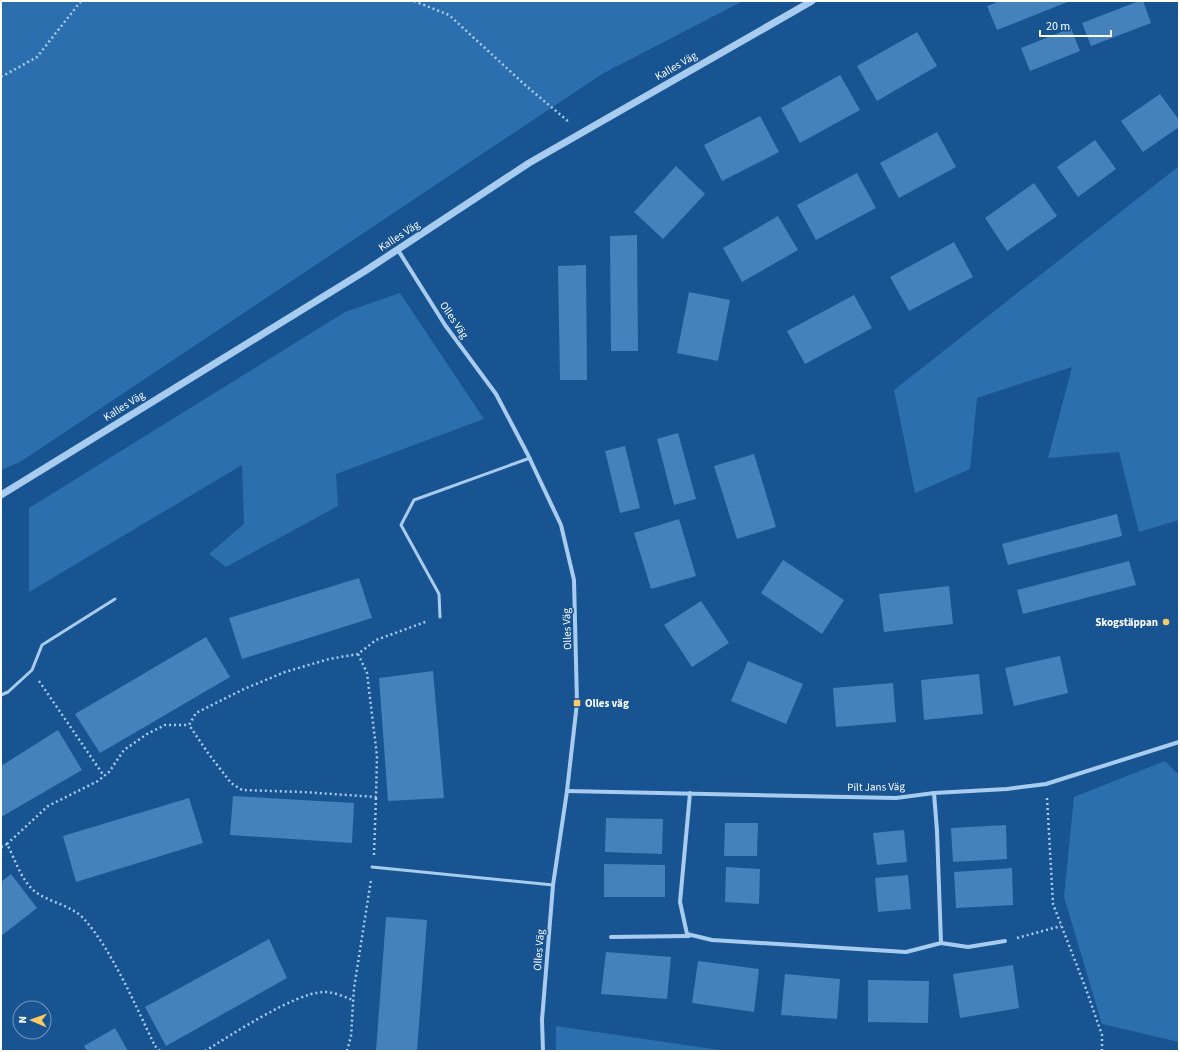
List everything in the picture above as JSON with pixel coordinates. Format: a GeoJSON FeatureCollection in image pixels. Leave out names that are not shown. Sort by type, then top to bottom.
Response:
{"type":"FeatureCollection","features":[{"type":"Feature","properties":{"kind":"street","name":"Kalles Väg"},"geometry":{"type":"LineString","coordinates":[[1,495],[398,250],[529,163],[812,1]]}},
{"type":"Feature","properties":{"kind":"street","name":"Olles Väg"},"geometry":{"type":"LineString","coordinates":[[398,250],[445,325],[496,394],[530,458],[561,524],[574,580],[577,703],[567,791],[553,884],[542,1020],[542,1051]]}},
{"type":"Feature","properties":{"kind":"street","name":"Pilt Jans Väg"},"geometry":{"type":"LineString","coordinates":[[567,791],[896,798],[934,793],[1007,789],[1046,784],[1179,742]]}},
{"type":"Feature","properties":{"kind":"street"},"geometry":{"type":"LineString","coordinates":[[690,793],[680,902],[687,934],[691,936]]}},
{"type":"Feature","properties":{"kind":"street"},"geometry":{"type":"LineString","coordinates":[[934,793],[938,831],[941,943]]}},
{"type":"Feature","properties":{"kind":"street"},"geometry":{"type":"LineString","coordinates":[[611,937],[691,936],[712,940],[906,952],[941,943],[968,947],[1005,941]]}},
{"type":"Feature","properties":{"kind":"lane"},"geometry":{"type":"LineString","coordinates":[[440,617],[440,594],[401,525],[414,500],[530,458]]}},
{"type":"Feature","properties":{"kind":"lane"},"geometry":{"type":"LineString","coordinates":[[1,695],[8,692],[32,670],[42,645],[115,599]]}},
{"type":"Feature","properties":{"kind":"lane"},"geometry":{"type":"LineString","coordinates":[[372,867],[553,884]]}},
{"type":"Feature","properties":{"kind":"path"},"geometry":{"type":"LineString","coordinates":[[1,76],[36,57],[81,1]]}},
{"type":"Feature","properties":{"kind":"path"},"geometry":{"type":"LineString","coordinates":[[414,1],[450,15],[524,84],[581,133]]}},
{"type":"Feature","properties":{"kind":"path"},"geometry":{"type":"LineString","coordinates":[[189,725],[196,713],[217,702],[285,672],[329,659],[358,654],[376,640],[400,630],[440,617]]}},
{"type":"Feature","properties":{"kind":"path"},"geometry":{"type":"LineString","coordinates":[[347,1051],[351,1036],[353,1000],[372,867],[376,797],[377,756],[367,673],[358,654]]}},
{"type":"Feature","properties":{"kind":"path"},"geometry":{"type":"LineString","coordinates":[[32,670],[104,776]]}},
{"type":"Feature","properties":{"kind":"path"},"geometry":{"type":"LineString","coordinates":[[1,847],[7,844],[48,806],[65,796],[80,791],[98,781],[104,776],[124,750],[147,734],[165,725],[189,725]]}},
{"type":"Feature","properties":{"kind":"path"},"geometry":{"type":"LineString","coordinates":[[189,725],[208,753],[232,783],[242,790],[376,797]]}},
{"type":"Feature","properties":{"kind":"path"},"geometry":{"type":"LineString","coordinates":[[1046,784],[1053,904],[1102,1035],[1102,1051]]}},
{"type":"Feature","properties":{"kind":"path"},"geometry":{"type":"LineString","coordinates":[[7,844],[26,881],[36,893],[70,909],[84,919],[115,967],[155,1046],[160,1051]]}},
{"type":"Feature","properties":{"kind":"path"},"geometry":{"type":"LineString","coordinates":[[1005,941],[1061,926]]}},
{"type":"Feature","properties":{"kind":"path"},"geometry":{"type":"LineString","coordinates":[[205,1051],[242,1028],[302,997],[324,992],[353,1000]]}},
{"type":"Feature","properties":{"kind":"shaded area"},"geometry":{"type":"Polygon","coordinates":[[[1,1],[743,1],[602,74],[20,462],[1,470],[1,1]]]}},
{"type":"Feature","properties":{"kind":"shaded area"},"geometry":{"type":"Polygon","coordinates":[[[1179,166],[1179,520],[1139,532],[1119,452],[1048,458],[1072,367],[977,398],[970,469],[915,493],[894,390],[1179,166]]]}},
{"type":"Feature","properties":{"kind":"shaded area"},"geometry":{"type":"Polygon","coordinates":[[[400,293],[484,419],[336,474],[338,506],[226,567],[209,554],[244,524],[242,465],[29,592],[29,508],[345,312],[400,293]]]}},
{"type":"Feature","properties":{"kind":"shaded area"},"geometry":{"type":"Polygon","coordinates":[[[1165,761],[1179,775],[1179,1042],[1102,1024],[1064,897],[1074,797],[1165,761]]]}},
{"type":"Feature","properties":{"kind":"shaded area"},"geometry":{"type":"Polygon","coordinates":[[[556,1026],[726,1051],[556,1051],[556,1026]]]}},
{"type":"Feature","properties":{"kind":"building"},"geometry":{"type":"Polygon","coordinates":[[[1000,1],[1070,1],[997,30],[987,6],[1000,1]]]}},
{"type":"Feature","properties":{"kind":"building"},"geometry":{"type":"Polygon","coordinates":[[[1139,1],[1143,1],[1151,23],[1091,46],[1082,23],[1139,1]]]}},
{"type":"Feature","properties":{"kind":"building"},"geometry":{"type":"Polygon","coordinates":[[[1071,28],[1080,51],[1030,71],[1021,48],[1071,28]]]}},
{"type":"Feature","properties":{"kind":"building"},"geometry":{"type":"Polygon","coordinates":[[[917,32],[937,66],[877,101],[857,66],[917,32]]]}},
{"type":"Feature","properties":{"kind":"building"},"geometry":{"type":"Polygon","coordinates":[[[840,75],[860,110],[800,143],[781,108],[840,75]]]}},
{"type":"Feature","properties":{"kind":"building"},"geometry":{"type":"Polygon","coordinates":[[[1160,94],[1179,120],[1179,127],[1143,152],[1121,121],[1160,94]]]}},
{"type":"Feature","properties":{"kind":"building"},"geometry":{"type":"Polygon","coordinates":[[[760,116],[779,152],[722,181],[704,145],[760,116]]]}},
{"type":"Feature","properties":{"kind":"building"},"geometry":{"type":"Polygon","coordinates":[[[937,132],[956,167],[899,198],[880,163],[937,132]]]}},
{"type":"Feature","properties":{"kind":"building"},"geometry":{"type":"Polygon","coordinates":[[[1095,140],[1116,169],[1078,197],[1057,167],[1095,140]]]}},
{"type":"Feature","properties":{"kind":"building"},"geometry":{"type":"Polygon","coordinates":[[[676,166],[705,194],[663,239],[634,212],[676,166]]]}},
{"type":"Feature","properties":{"kind":"building"},"geometry":{"type":"Polygon","coordinates":[[[857,173],[876,208],[816,240],[797,205],[857,173]]]}},
{"type":"Feature","properties":{"kind":"building"},"geometry":{"type":"Polygon","coordinates":[[[1034,183],[1057,216],[1007,251],[985,218],[1034,183]]]}},
{"type":"Feature","properties":{"kind":"building"},"geometry":{"type":"Polygon","coordinates":[[[778,216],[798,250],[742,282],[723,248],[778,216]]]}},
{"type":"Feature","properties":{"kind":"building"},"geometry":{"type":"Polygon","coordinates":[[[637,235],[638,351],[611,351],[610,236],[637,235]]]}},
{"type":"Feature","properties":{"kind":"building"},"geometry":{"type":"Polygon","coordinates":[[[954,242],[973,277],[909,311],[890,277],[954,242]]]}},
{"type":"Feature","properties":{"kind":"building"},"geometry":{"type":"Polygon","coordinates":[[[586,265],[587,380],[560,380],[558,266],[586,265]]]}},
{"type":"Feature","properties":{"kind":"building"},"geometry":{"type":"Polygon","coordinates":[[[689,292],[730,300],[718,361],[677,353],[689,292]]]}},
{"type":"Feature","properties":{"kind":"building"},"geometry":{"type":"Polygon","coordinates":[[[854,295],[872,328],[805,364],[787,331],[854,295]]]}},
{"type":"Feature","properties":{"kind":"building"},"geometry":{"type":"Polygon","coordinates":[[[678,433],[696,499],[674,505],[657,439],[678,433]]]}},
{"type":"Feature","properties":{"kind":"building"},"geometry":{"type":"Polygon","coordinates":[[[625,446],[640,508],[620,513],[605,451],[625,446]]]}},
{"type":"Feature","properties":{"kind":"building"},"geometry":{"type":"Polygon","coordinates":[[[754,454],[776,527],[737,539],[714,466],[754,454]]]}},
{"type":"Feature","properties":{"kind":"building"},"geometry":{"type":"Polygon","coordinates":[[[1117,514],[1122,536],[1008,565],[1002,544],[1117,514]]]}},
{"type":"Feature","properties":{"kind":"building"},"geometry":{"type":"Polygon","coordinates":[[[679,519],[696,576],[651,589],[634,533],[679,519]]]}},
{"type":"Feature","properties":{"kind":"building"},"geometry":{"type":"Polygon","coordinates":[[[783,560],[844,600],[822,634],[761,593],[783,560]]]}},
{"type":"Feature","properties":{"kind":"building"},"geometry":{"type":"Polygon","coordinates":[[[1129,561],[1136,585],[1023,614],[1017,590],[1129,561]]]}},
{"type":"Feature","properties":{"kind":"building"},"geometry":{"type":"Polygon","coordinates":[[[359,578],[372,618],[242,659],[229,618],[359,578]]]}},
{"type":"Feature","properties":{"kind":"building"},"geometry":{"type":"Polygon","coordinates":[[[949,586],[953,624],[884,632],[879,594],[949,586]]]}},
{"type":"Feature","properties":{"kind":"building"},"geometry":{"type":"Polygon","coordinates":[[[701,601],[729,643],[692,667],[664,625],[701,601]]]}},
{"type":"Feature","properties":{"kind":"building"},"geometry":{"type":"Polygon","coordinates":[[[206,637],[230,677],[100,753],[75,714],[206,637]]]}},
{"type":"Feature","properties":{"kind":"building"},"geometry":{"type":"Polygon","coordinates":[[[1060,656],[1068,693],[1014,706],[1005,668],[1060,656]]]}},
{"type":"Feature","properties":{"kind":"building"},"geometry":{"type":"Polygon","coordinates":[[[748,661],[803,684],[786,724],[731,701],[748,661]]]}},
{"type":"Feature","properties":{"kind":"building"},"geometry":{"type":"Polygon","coordinates":[[[433,671],[444,798],[388,801],[379,678],[433,671]]]}},
{"type":"Feature","properties":{"kind":"building"},"geometry":{"type":"Polygon","coordinates":[[[979,674],[983,714],[924,720],[921,680],[979,674]]]}},
{"type":"Feature","properties":{"kind":"building"},"geometry":{"type":"Polygon","coordinates":[[[893,683],[896,722],[836,727],[833,688],[893,683]]]}},
{"type":"Feature","properties":{"kind":"building"},"geometry":{"type":"Polygon","coordinates":[[[58,730],[82,770],[1,817],[1,766],[58,730]]]}},
{"type":"Feature","properties":{"kind":"building"},"geometry":{"type":"Polygon","coordinates":[[[233,796],[354,803],[352,843],[230,835],[233,796]]]}},
{"type":"Feature","properties":{"kind":"building"},"geometry":{"type":"Polygon","coordinates":[[[189,798],[203,843],[76,882],[63,836],[189,798]]]}},
{"type":"Feature","properties":{"kind":"building"},"geometry":{"type":"Polygon","coordinates":[[[606,818],[663,819],[662,854],[605,852],[606,818]]]}},
{"type":"Feature","properties":{"kind":"building"},"geometry":{"type":"Polygon","coordinates":[[[725,823],[758,823],[757,856],[724,856],[725,823]]]}},
{"type":"Feature","properties":{"kind":"building"},"geometry":{"type":"Polygon","coordinates":[[[1006,825],[1007,859],[953,862],[951,828],[1006,825]]]}},
{"type":"Feature","properties":{"kind":"building"},"geometry":{"type":"Polygon","coordinates":[[[904,830],[907,862],[877,865],[873,833],[904,830]]]}},
{"type":"Feature","properties":{"kind":"building"},"geometry":{"type":"Polygon","coordinates":[[[604,864],[665,865],[665,897],[604,897],[604,864]]]}},
{"type":"Feature","properties":{"kind":"building"},"geometry":{"type":"Polygon","coordinates":[[[726,867],[760,869],[759,904],[725,902],[726,867]]]}},
{"type":"Feature","properties":{"kind":"building"},"geometry":{"type":"Polygon","coordinates":[[[1012,868],[1013,905],[956,908],[954,872],[1012,868]]]}},
{"type":"Feature","properties":{"kind":"building"},"geometry":{"type":"Polygon","coordinates":[[[11,874],[37,908],[1,936],[1,882],[11,874]]]}},
{"type":"Feature","properties":{"kind":"building"},"geometry":{"type":"Polygon","coordinates":[[[908,875],[911,909],[878,912],[875,878],[908,875]]]}},
{"type":"Feature","properties":{"kind":"building"},"geometry":{"type":"Polygon","coordinates":[[[386,917],[427,920],[417,1051],[376,1051],[386,917]]]}},
{"type":"Feature","properties":{"kind":"building"},"geometry":{"type":"Polygon","coordinates":[[[269,939],[287,978],[166,1046],[145,1007],[269,939]]]}},
{"type":"Feature","properties":{"kind":"building"},"geometry":{"type":"Polygon","coordinates":[[[606,952],[671,957],[667,999],[601,994],[606,952]]]}},
{"type":"Feature","properties":{"kind":"building"},"geometry":{"type":"Polygon","coordinates":[[[698,961],[759,969],[754,1012],[692,1003],[698,961]]]}},
{"type":"Feature","properties":{"kind":"building"},"geometry":{"type":"Polygon","coordinates":[[[1013,965],[1019,1008],[960,1018],[953,974],[1013,965]]]}},
{"type":"Feature","properties":{"kind":"building"},"geometry":{"type":"Polygon","coordinates":[[[785,974],[840,979],[837,1019],[781,1015],[785,974]]]}},
{"type":"Feature","properties":{"kind":"building"},"geometry":{"type":"Polygon","coordinates":[[[868,980],[929,981],[928,1023],[868,1022],[868,980]]]}},
{"type":"Feature","properties":{"kind":"building"},"geometry":{"type":"Polygon","coordinates":[[[115,1028],[128,1051],[87,1051],[84,1046],[115,1028]]]}},
{"type":"Feature","properties":{"kind":"place","name":"Skogstäppan"},"geometry":{"type":"Point","coordinates":[1166,622]}},
{"type":"Feature","properties":{"kind":"place","name":"Olles väg"},"geometry":{"type":"Point","coordinates":[577,703]}}]}
